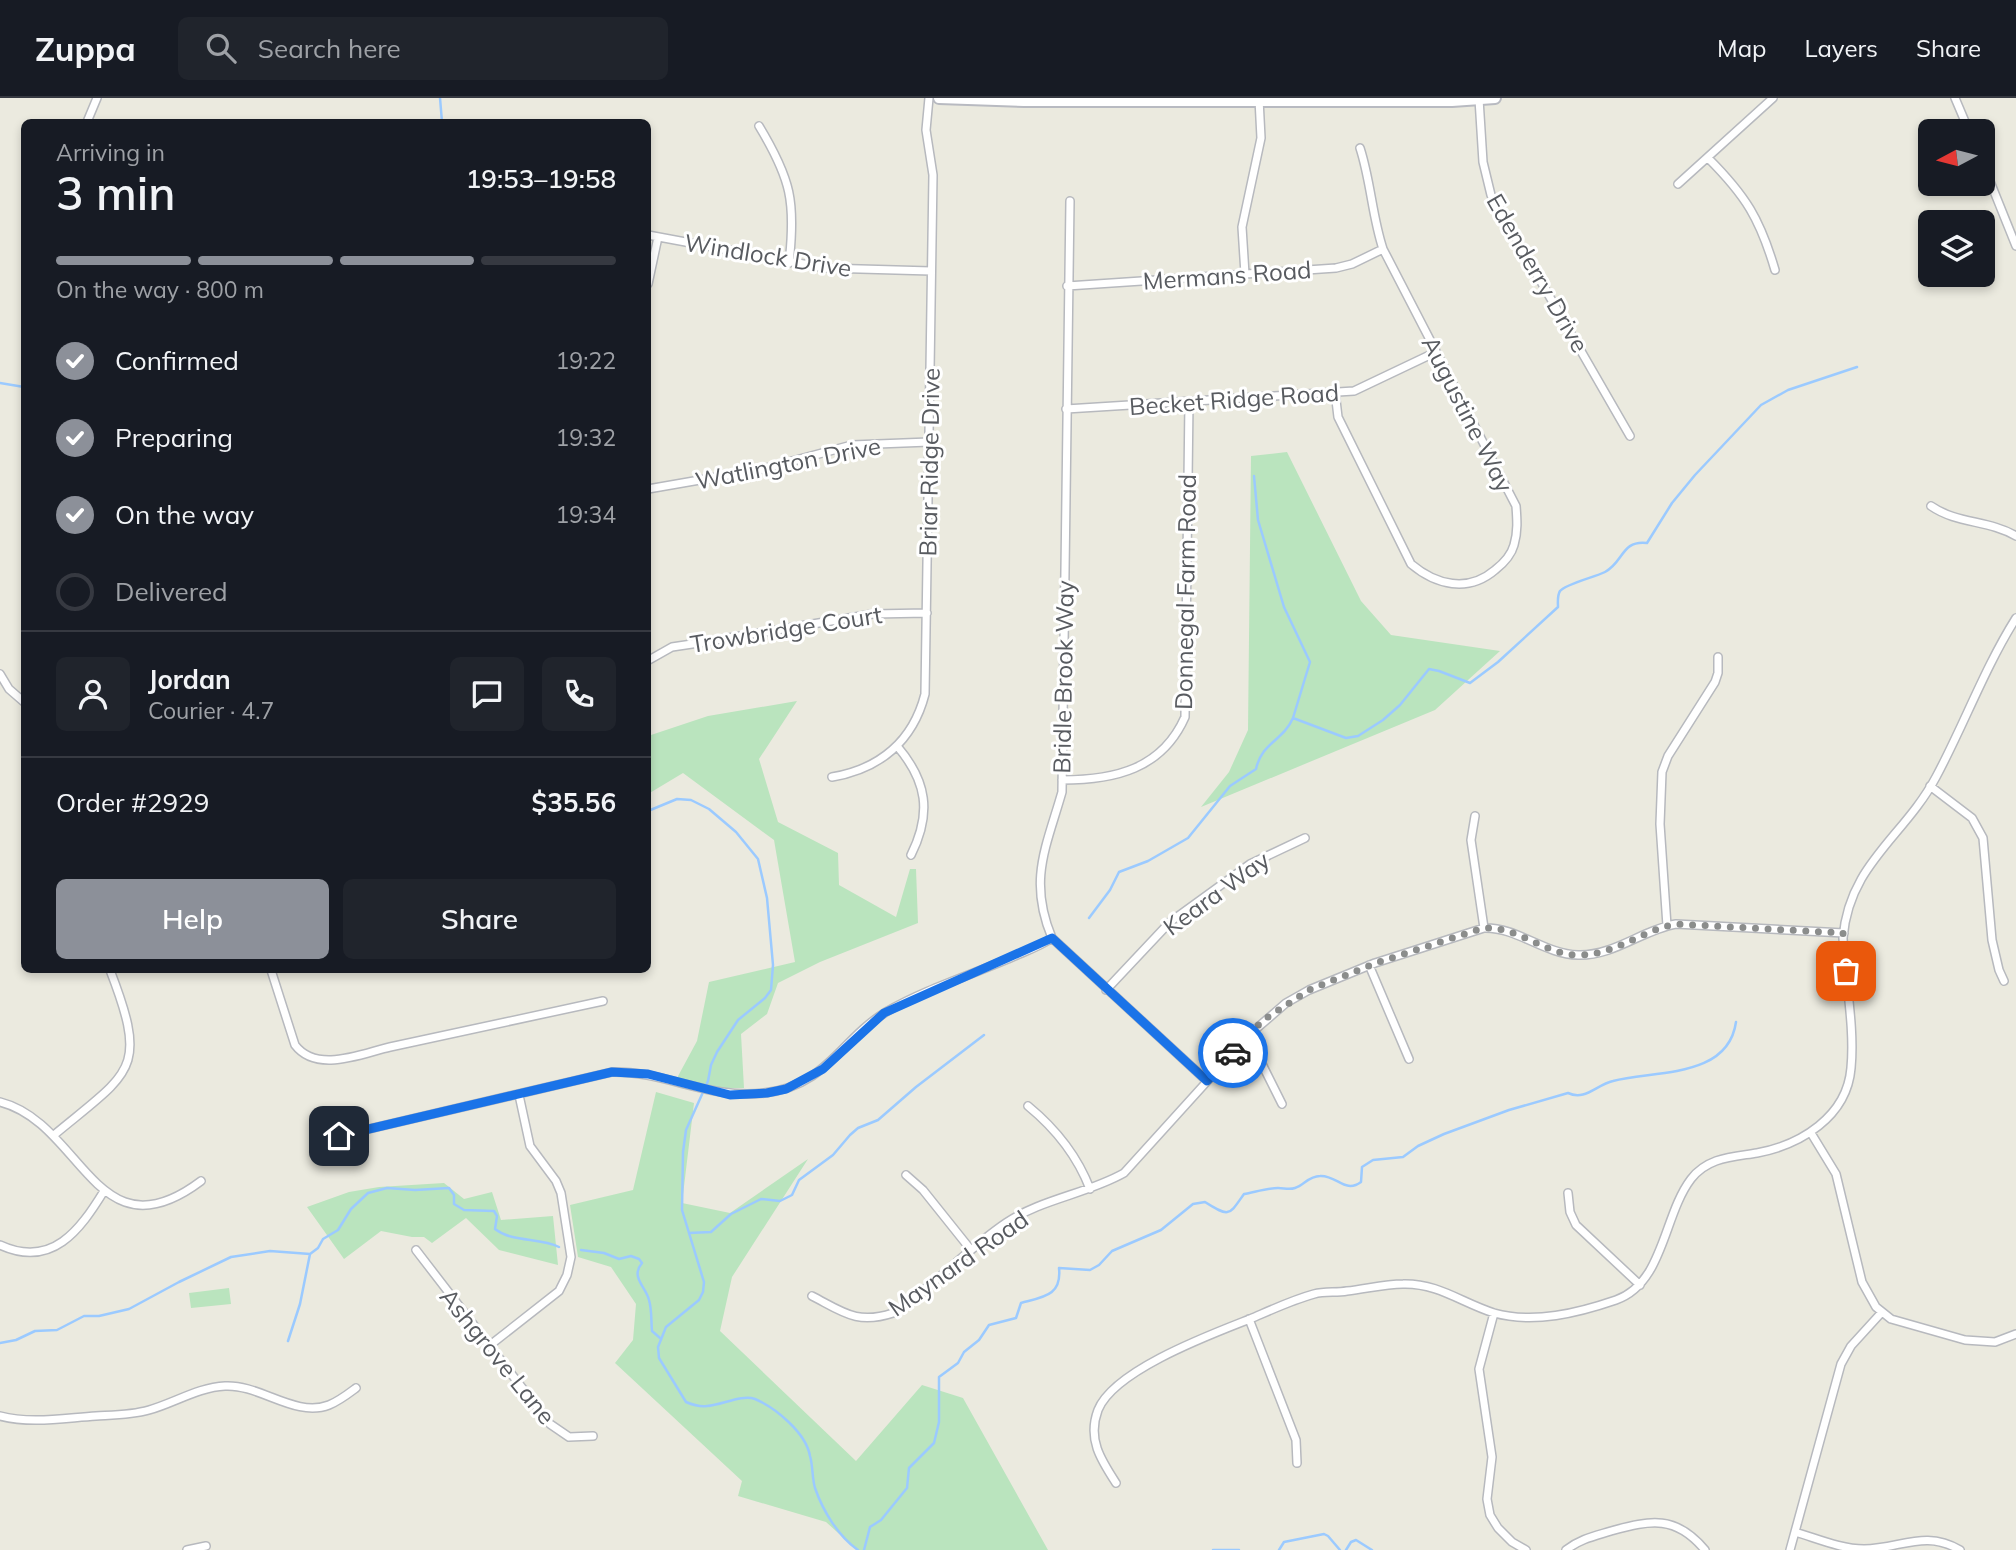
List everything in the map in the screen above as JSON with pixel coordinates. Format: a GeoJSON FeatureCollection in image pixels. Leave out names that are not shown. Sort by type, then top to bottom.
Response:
{"type":"FeatureCollection","features":[{"type":"Feature","properties":{"kind":"main road"},"geometry":{"type":"LineString","coordinates":[[939,98],[1024,101],[1495,98]]}},
{"type":"Feature","properties":{"kind":"street"},"geometry":{"type":"LineString","coordinates":[[86,98],[96,100],[88,119]]}},
{"type":"Feature","properties":{"kind":"street","name":"Briar Ridge Drive"},"geometry":{"type":"LineString","coordinates":[[832,777],[860,771],[887,755],[897,746],[916,719],[925,694],[933,175],[926,130],[929,98]]}},
{"type":"Feature","properties":{"kind":"street"},"geometry":{"type":"LineString","coordinates":[[1678,184],[1773,98]]}},
{"type":"Feature","properties":{"kind":"street"},"geometry":{"type":"LineString","coordinates":[[1955,98],[1964,119]]}},
{"type":"Feature","properties":{"kind":"street"},"geometry":{"type":"LineString","coordinates":[[1245,274],[1242,227],[1261,138],[1259,99]]}},
{"type":"Feature","properties":{"kind":"street","name":"Edenderry Drive"},"geometry":{"type":"LineString","coordinates":[[1479,99],[1483,162],[1492,195],[1630,436]]}},
{"type":"Feature","properties":{"kind":"street"},"geometry":{"type":"LineString","coordinates":[[759,127],[778,160],[789,188],[793,228],[789,263]]}},
{"type":"Feature","properties":{"kind":"street","name":"Augustine Way"},"geometry":{"type":"LineString","coordinates":[[1335,392],[1338,417],[1411,564],[1424,575],[1457,585],[1475,582],[1490,575],[1507,561],[1514,545],[1516,506],[1383,249],[1374,223],[1370,187],[1360,148]]}},
{"type":"Feature","properties":{"kind":"street"},"geometry":{"type":"LineString","coordinates":[[1708,158],[1750,206],[1766,241],[1775,270]]}},
{"type":"Feature","properties":{"kind":"street"},"geometry":{"type":"LineString","coordinates":[[1995,194],[2016,246]]}},
{"type":"Feature","properties":{"kind":"street","name":"Bridle Brook Way"},"geometry":{"type":"LineString","coordinates":[[1070,201],[1062,792],[1046,839],[1039,896],[1043,918],[1052,938],[1207,1081]]}},
{"type":"Feature","properties":{"kind":"street","name":"Windlock Drive"},"geometry":{"type":"LineString","coordinates":[[651,236],[789,263],[841,269],[931,271]]}},
{"type":"Feature","properties":{"kind":"street"},"geometry":{"type":"LineString","coordinates":[[651,268],[657,237]]}},
{"type":"Feature","properties":{"kind":"street","name":"Mermans Road"},"geometry":{"type":"LineString","coordinates":[[1067,286],[1336,268],[1352,264],[1383,249]]}},
{"type":"Feature","properties":{"kind":"street","name":"Becket Ridge Road"},"geometry":{"type":"LineString","coordinates":[[1066,409],[1354,391],[1436,352]]}},
{"type":"Feature","properties":{"kind":"street","name":"Donnegal Farm Road"},"geometry":{"type":"LineString","coordinates":[[1062,780],[1108,777],[1154,759],[1177,736],[1185,717],[1189,402]]}},
{"type":"Feature","properties":{"kind":"street","name":"Watlington Drive"},"geometry":{"type":"LineString","coordinates":[[651,488],[763,469],[852,445],[929,442]]}},
{"type":"Feature","properties":{"kind":"street"},"geometry":{"type":"LineString","coordinates":[[1931,506],[1948,516],[1998,527],[2016,536]]}},
{"type":"Feature","properties":{"kind":"street","name":"Trowbridge Court"},"geometry":{"type":"LineString","coordinates":[[651,659],[671,647],[873,614],[927,613]]}},
{"type":"Feature","properties":{"kind":"street"},"geometry":{"type":"LineString","coordinates":[[1116,1483],[1101,1461],[1094,1436],[1097,1413],[1108,1395],[1134,1375],[1175,1350],[1322,1292],[1404,1284],[1435,1287],[1494,1312],[1515,1317],[1545,1318],[1613,1301],[1640,1285],[1652,1268],[1680,1195],[1699,1171],[1721,1158],[1776,1149],[1811,1133],[1835,1108],[1844,1092],[1851,1069],[1843,933],[1849,904],[1860,879],[1930,786],[2016,618]]}},
{"type":"Feature","properties":{"kind":"street"},"geometry":{"type":"LineString","coordinates":[[1667,926],[1660,781],[1666,758],[1715,682],[1718,657]]}},
{"type":"Feature","properties":{"kind":"street"},"geometry":{"type":"LineString","coordinates":[[0,674],[9,689],[21,699]]}},
{"type":"Feature","properties":{"kind":"street"},"geometry":{"type":"LineString","coordinates":[[897,746],[918,774],[922,792],[922,826],[911,855]]}},
{"type":"Feature","properties":{"kind":"street"},"geometry":{"type":"LineString","coordinates":[[1930,786],[1972,818],[1983,838],[1992,940],[2004,981]]}},
{"type":"Feature","properties":{"kind":"street"},"geometry":{"type":"LineString","coordinates":[[1475,816],[1471,840],[1483,928],[1501,930],[1557,951],[1576,955],[1607,951],[1667,926],[1724,926],[1843,933]]}},
{"type":"Feature","properties":{"kind":"street","name":"Keara Way"},"geometry":{"type":"LineString","coordinates":[[1106,990],[1170,922],[1250,864],[1305,838]]}},
{"type":"Feature","properties":{"kind":"street","name":"Maynard Road"},"geometry":{"type":"LineString","coordinates":[[812,1296],[849,1316],[862,1319],[879,1318],[905,1305],[1007,1222],[1124,1173],[1262,1021],[1299,995],[1369,965],[1483,928]]}},
{"type":"Feature","properties":{"kind":"street"},"geometry":{"type":"LineString","coordinates":[[339,1136],[612,1072],[648,1074],[730,1095],[767,1093],[798,1084],[823,1069],[884,1013],[1052,938]]}},
{"type":"Feature","properties":{"kind":"street"},"geometry":{"type":"LineString","coordinates":[[1369,965],[1409,1059]]}},
{"type":"Feature","properties":{"kind":"street"},"geometry":{"type":"LineString","coordinates":[[54,1135],[115,1084],[130,1056],[131,1032],[111,973]]}},
{"type":"Feature","properties":{"kind":"street"},"geometry":{"type":"LineString","coordinates":[[272,973],[295,1045],[303,1053],[320,1058],[348,1059],[390,1047],[603,1000]]}},
{"type":"Feature","properties":{"kind":"street"},"geometry":{"type":"LineString","coordinates":[[1244,1040],[1259,1058],[1282,1104]]}},
{"type":"Feature","properties":{"kind":"street"},"geometry":{"type":"LineString","coordinates":[[489,1346],[559,1291],[567,1275],[571,1257],[561,1193],[556,1181],[530,1146],[519,1095]]}},
{"type":"Feature","properties":{"kind":"street"},"geometry":{"type":"LineString","coordinates":[[0,1101],[26,1112],[54,1135],[104,1191],[124,1202],[151,1204],[173,1199],[201,1181]]}},
{"type":"Feature","properties":{"kind":"street"},"geometry":{"type":"LineString","coordinates":[[1028,1106],[1054,1128],[1064,1141],[1083,1170],[1090,1189]]}},
{"type":"Feature","properties":{"kind":"street"},"geometry":{"type":"LineString","coordinates":[[1811,1133],[1836,1174],[1862,1282],[1870,1300],[1882,1312],[1891,1319],[1976,1342],[2003,1340],[2016,1335]]}},
{"type":"Feature","properties":{"kind":"street"},"geometry":{"type":"LineString","coordinates":[[906,1175],[923,1190],[971,1250]]}},
{"type":"Feature","properties":{"kind":"street"},"geometry":{"type":"LineString","coordinates":[[0,1245],[30,1251],[46,1250],[60,1245],[81,1226],[104,1191]]}},
{"type":"Feature","properties":{"kind":"street"},"geometry":{"type":"LineString","coordinates":[[1569,1193],[1570,1212],[1576,1225],[1640,1285]]}},
{"type":"Feature","properties":{"kind":"street","name":"Ashgrove Lane"},"geometry":{"type":"LineString","coordinates":[[416,1250],[550,1424],[569,1437],[593,1436]]}},
{"type":"Feature","properties":{"kind":"street"},"geometry":{"type":"LineString","coordinates":[[1494,1312],[1479,1369],[1492,1457],[1487,1499],[1490,1514],[1498,1528],[1512,1542],[1526,1550]]}},
{"type":"Feature","properties":{"kind":"street"},"geometry":{"type":"LineString","coordinates":[[1790,1550],[1841,1364],[1851,1346],[1882,1312]]}},
{"type":"Feature","properties":{"kind":"street"},"geometry":{"type":"LineString","coordinates":[[1249,1319],[1296,1440],[1297,1463]]}},
{"type":"Feature","properties":{"kind":"street"},"geometry":{"type":"LineString","coordinates":[[0,1416],[18,1420],[44,1420],[139,1413],[212,1387],[227,1385],[296,1405],[321,1408],[338,1401],[356,1388]]}},
{"type":"Feature","properties":{"kind":"street"},"geometry":{"type":"LineString","coordinates":[[1566,1550],[1587,1538],[1641,1523],[1657,1522],[1671,1524],[1686,1532],[1706,1550]]}},
{"type":"Feature","properties":{"kind":"street"},"geometry":{"type":"LineString","coordinates":[[1795,1532],[1861,1549],[1877,1549],[1924,1539],[1939,1540],[1960,1550]]}},
{"type":"Feature","properties":{"kind":"street"},"geometry":{"type":"LineString","coordinates":[[187,1550],[206,1546]]}},
{"type":"Feature","properties":{"kind":"green space"},"geometry":{"type":"Polygon","coordinates":[[[1287,452],[1361,601],[1391,635],[1500,651],[1435,710],[1201,807],[1229,772],[1248,730],[1251,456],[1287,452]]]}},
{"type":"Feature","properties":{"kind":"green space"},"geometry":{"type":"Polygon","coordinates":[[[797,701],[759,759],[778,822],[838,853],[839,885],[896,917],[910,869],[916,869],[918,923],[820,962],[778,983],[767,1014],[741,1034],[744,1088],[721,1088],[677,1078],[697,1041],[709,982],[795,962],[774,840],[683,773],[651,792],[651,735],[708,716],[797,701]]]}},
{"type":"Feature","properties":{"kind":"green space"},"geometry":{"type":"Polygon","coordinates":[[[656,1092],[694,1103],[682,1203],[730,1213],[808,1159],[732,1277],[720,1331],[856,1461],[922,1385],[963,1398],[1048,1550],[857,1550],[826,1522],[738,1496],[742,1481],[615,1363],[633,1340],[636,1304],[611,1267],[578,1257],[570,1205],[633,1190],[656,1092]]]}},
{"type":"Feature","properties":{"kind":"green space"},"geometry":{"type":"Polygon","coordinates":[[[444,1183],[464,1199],[492,1192],[501,1220],[553,1216],[558,1265],[499,1250],[466,1218],[432,1243],[424,1237],[381,1231],[344,1259],[307,1207],[349,1192],[379,1187],[444,1183]]]}},
{"type":"Feature","properties":{"kind":"green space"},"geometry":{"type":"Polygon","coordinates":[[[229,1288],[231,1304],[191,1308],[189,1293],[229,1288]]]}},
{"type":"Feature","properties":{"kind":"waterway"},"geometry":{"type":"LineString","coordinates":[[440,98],[442,119]]}},
{"type":"Feature","properties":{"kind":"waterway"},"geometry":{"type":"LineString","coordinates":[[1293,718],[1346,738],[1358,736],[1400,705],[1429,669],[1470,683],[1498,662],[1558,607],[1558,595],[1563,588],[1605,572],[1627,548],[1647,543],[1672,503],[1695,475],[1761,405],[1788,390],[1857,367]]}},
{"type":"Feature","properties":{"kind":"waterway"},"geometry":{"type":"LineString","coordinates":[[0,383],[21,386]]}},
{"type":"Feature","properties":{"kind":"waterway"},"geometry":{"type":"LineString","coordinates":[[1089,918],[1110,890],[1119,872],[1148,861],[1188,838],[1230,786],[1256,769],[1263,753],[1284,732],[1293,718],[1310,662],[1284,607],[1258,520],[1254,476]]}},
{"type":"Feature","properties":{"kind":"waterway"},"geometry":{"type":"LineString","coordinates":[[651,810],[677,799],[691,800],[709,809],[736,832],[758,859],[767,898],[773,965],[771,990],[738,1020],[717,1052],[708,1081],[686,1130],[682,1210],[704,1282],[703,1292],[699,1300],[666,1327],[658,1347],[659,1358],[686,1402],[704,1406],[750,1398],[772,1408],[789,1422],[807,1447],[815,1488],[822,1505],[844,1538],[858,1550]]}},
{"type":"Feature","properties":{"kind":"waterway"},"geometry":{"type":"LineString","coordinates":[[864,1550],[870,1527],[881,1520],[907,1488],[909,1468],[934,1443],[939,1422],[939,1377],[958,1363],[964,1352],[979,1340],[989,1325],[1016,1318],[1021,1303],[1043,1297],[1054,1290],[1059,1268],[1090,1270],[1112,1251],[1161,1230],[1193,1204],[1205,1202],[1228,1212],[1244,1194],[1274,1188],[1293,1189],[1316,1176],[1326,1176],[1345,1185],[1355,1185],[1361,1182],[1362,1167],[1373,1160],[1403,1157],[1418,1146],[1444,1134],[1509,1110],[1568,1093],[1585,1094],[1613,1081],[1668,1073],[1704,1063],[1719,1054],[1730,1040],[1736,1022]]}},
{"type":"Feature","properties":{"kind":"waterway"},"geometry":{"type":"LineString","coordinates":[[689,1233],[711,1232],[731,1214],[761,1199],[780,1201],[792,1195],[799,1180],[833,1155],[858,1128],[878,1120],[984,1035]]}},
{"type":"Feature","properties":{"kind":"waterway"},"geometry":{"type":"LineString","coordinates":[[288,1341],[300,1304],[310,1254],[318,1248],[323,1239],[338,1230],[351,1209],[368,1193],[387,1188],[449,1188],[454,1195],[454,1204],[464,1210],[494,1211],[497,1216],[495,1229],[502,1233],[559,1247]]}},
{"type":"Feature","properties":{"kind":"waterway"},"geometry":{"type":"LineString","coordinates":[[581,1250],[604,1253],[619,1259],[631,1256],[639,1259],[642,1263],[638,1277],[649,1300],[652,1331],[660,1338]]}},
{"type":"Feature","properties":{"kind":"waterway"},"geometry":{"type":"LineString","coordinates":[[0,1343],[16,1340],[35,1331],[57,1330],[84,1316],[99,1316],[129,1309],[231,1257],[270,1251],[310,1254]]}},
{"type":"Feature","properties":{"kind":"waterway"},"geometry":{"type":"LineString","coordinates":[[1279,1550],[1284,1542],[1324,1534],[1340,1550]]}},
{"type":"Feature","properties":{"kind":"waterway"},"geometry":{"type":"LineString","coordinates":[[1346,1550],[1351,1542],[1356,1540],[1372,1550]]}},
{"type":"Feature","properties":{"kind":"waterway"},"geometry":{"type":"LineString","coordinates":[[1213,1550],[1239,1550]]}},
{"type":"Feature","properties":{"kind":"way so far"},"geometry":{"type":"LineString","coordinates":[[1233,1053],[1262,1021],[1309,990],[1376,963],[1483,928],[1501,930],[1557,951],[1576,955],[1607,951],[1664,926],[1676,924],[1843,933],[1846,971]]}},
{"type":"Feature","properties":{"kind":"route"},"geometry":{"type":"LineString","coordinates":[[339,1136],[612,1072],[648,1074],[730,1095],[786,1089],[823,1069],[884,1013],[1052,938],[1207,1081],[1233,1053]]}}]}
